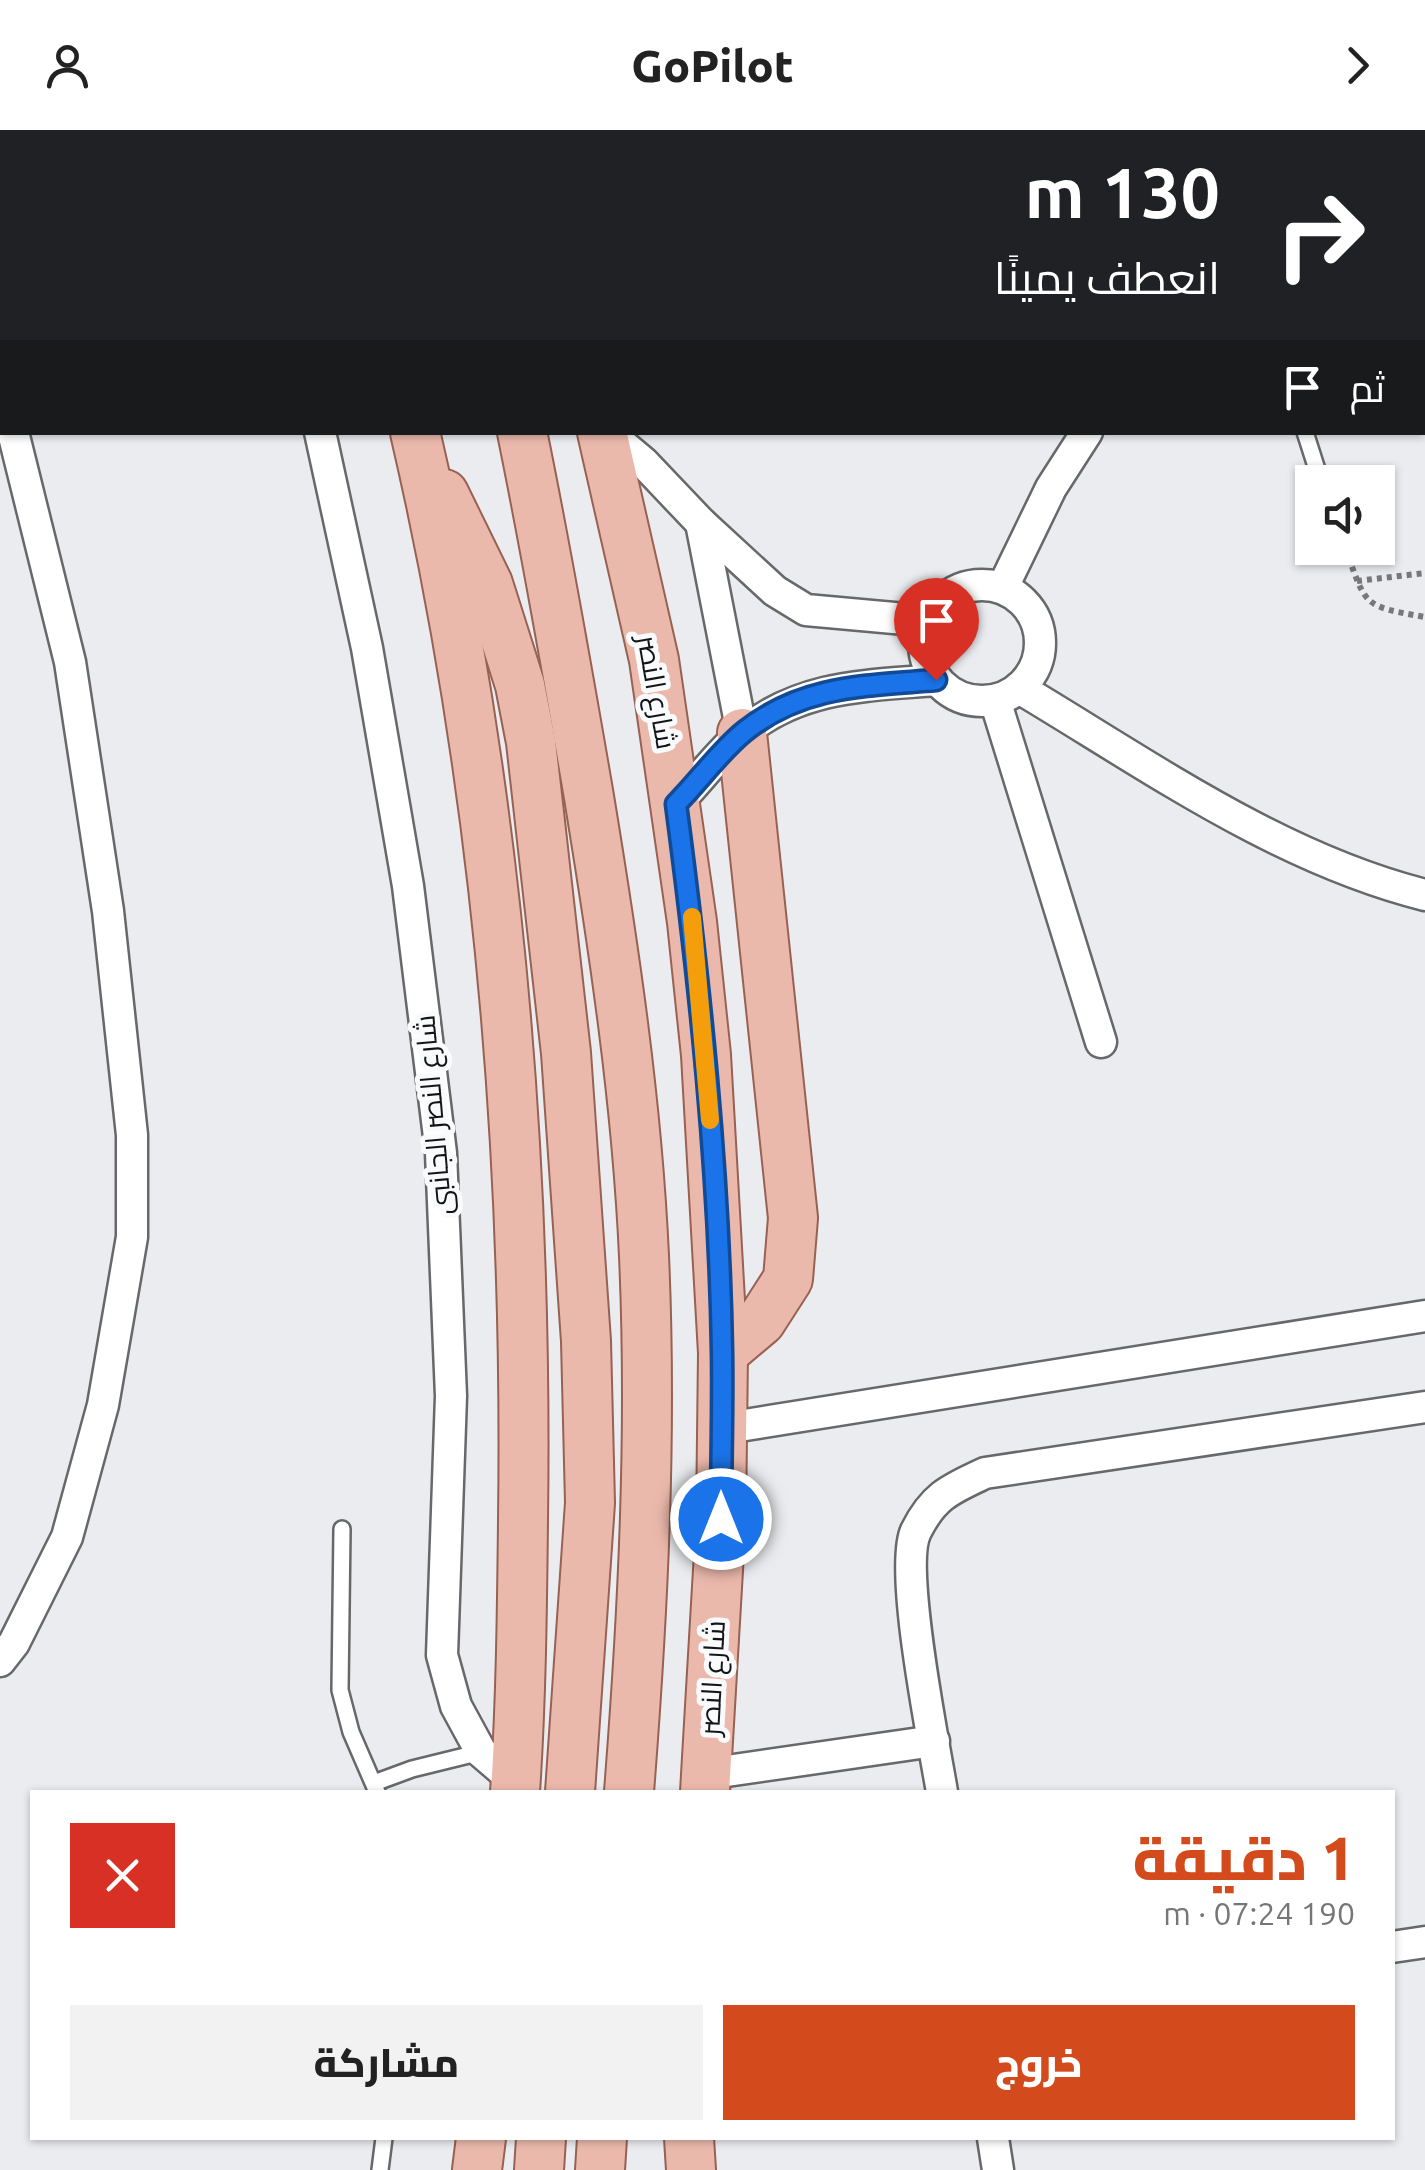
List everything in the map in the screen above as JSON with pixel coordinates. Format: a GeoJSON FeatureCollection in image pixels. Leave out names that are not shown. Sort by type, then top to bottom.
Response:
{"type":"FeatureCollection","features":[{"type":"Feature","properties":{"kind":"main road"},"geometry":{"type":"LineString","coordinates":[[523,435],[552,574],[605,896],[634,1122],[644,1254],[648,1424],[644,1595],[629,1790]]}},
{"type":"Feature","properties":{"kind":"main road","name":"شارع النصر"},"geometry":{"type":"LineString","coordinates":[[605,435],[654,660],[676,804],[706,1055],[722,1353],[721,1519],[706,1783]]}},
{"type":"Feature","properties":{"kind":"main road"},"geometry":{"type":"LineString","coordinates":[[418,445],[478,778],[513,1102],[525,1428],[504,1776]]}},
{"type":"Feature","properties":{"kind":"main road"},"geometry":{"type":"LineString","coordinates":[[418,445],[469,540],[504,628],[531,742],[553,926],[577,1180],[590,1503],[570,1790]]}},
{"type":"Feature","properties":{"kind":"main road"},"geometry":{"type":"LineString","coordinates":[[722,1353],[761,1321],[788,1279],[793,1218],[742,733]]}},
{"type":"Feature","properties":{"kind":"main road"},"geometry":{"type":"LineString","coordinates":[[477,2170],[482,2140]]}},
{"type":"Feature","properties":{"kind":"main road"},"geometry":{"type":"LineString","coordinates":[[539,2170],[542,2140]]}},
{"type":"Feature","properties":{"kind":"main road"},"geometry":{"type":"LineString","coordinates":[[600,2170],[602,2140]]}},
{"type":"Feature","properties":{"kind":"main road"},"geometry":{"type":"LineString","coordinates":[[689,2140],[690,2170]]}},
{"type":"Feature","properties":{"kind":"street"},"geometry":{"type":"LineString","coordinates":[[0,1661],[14,1643],[67,1537],[104,1405],[132,1236],[132,1136],[108,911],[70,662],[14,435]]}},
{"type":"Feature","properties":{"kind":"street","name":"شارع النصر الجانبى"},"geometry":{"type":"LineString","coordinates":[[321,435],[366,648],[408,886],[438,1134],[451,1396],[442,1654],[456,1706],[504,1776]]}},
{"type":"Feature","properties":{"kind":"street"},"geometry":{"type":"LineString","coordinates":[[608,435],[644,462],[700,523],[775,591],[806,610],[927,621]]}},
{"type":"Feature","properties":{"kind":"street"},"geometry":{"type":"LineString","coordinates":[[1003,587],[1051,488],[1085,435]]}},
{"type":"Feature","properties":{"kind":"street"},"geometry":{"type":"LineString","coordinates":[[700,523],[742,733]]}},
{"type":"Feature","properties":{"kind":"street"},"geometry":{"type":"LineString","coordinates":[[972,584],[1003,587],[1028,606],[1040,633],[1037,664],[1007,694],[976,701],[954,694],[936,680],[924,652],[927,621],[945,596],[972,584]]}},
{"type":"Feature","properties":{"kind":"street"},"geometry":{"type":"LineString","coordinates":[[676,804],[742,733],[778,708],[829,689],[936,680]]}},
{"type":"Feature","properties":{"kind":"street"},"geometry":{"type":"LineString","coordinates":[[1007,694],[1310,855],[1394,887],[1425,894]]}},
{"type":"Feature","properties":{"kind":"street"},"geometry":{"type":"LineString","coordinates":[[1007,694],[1100,1042]]}},
{"type":"Feature","properties":{"kind":"street"},"geometry":{"type":"LineString","coordinates":[[720,1429],[1425,1316]]}},
{"type":"Feature","properties":{"kind":"street"},"geometry":{"type":"LineString","coordinates":[[942,1790],[910,1582],[914,1534],[941,1494],[985,1473],[1425,1407]]}},
{"type":"Feature","properties":{"kind":"street"},"geometry":{"type":"LineString","coordinates":[[706,1783],[934,1741]]}},
{"type":"Feature","properties":{"kind":"street"},"geometry":{"type":"LineString","coordinates":[[1395,1947],[1425,1942]]}},
{"type":"Feature","properties":{"kind":"street"},"geometry":{"type":"LineString","coordinates":[[993,2140],[998,2170]]}},
{"type":"Feature","properties":{"kind":"lane"},"geometry":{"type":"LineString","coordinates":[[1306,435],[1316,465]]}},
{"type":"Feature","properties":{"kind":"lane"},"geometry":{"type":"LineString","coordinates":[[342,1530],[340,1690],[351,1732],[375,1788],[426,1765],[504,1776]]}},
{"type":"Feature","properties":{"kind":"lane"},"geometry":{"type":"LineString","coordinates":[[380,2170],[384,2140]]}},
{"type":"Feature","properties":{"kind":"path"},"geometry":{"type":"LineString","coordinates":[[1351,565],[1363,596],[1373,604],[1425,616]]}},
{"type":"Feature","properties":{"kind":"path"},"geometry":{"type":"LineString","coordinates":[[1357,580],[1425,572]]}},
{"type":"Feature","properties":{"kind":"slow traffic"},"geometry":{"type":"LineString","coordinates":[[692,917],[710,1120]]}},
{"type":"Feature","properties":{"kind":"route"},"geometry":{"type":"LineString","coordinates":[[721,1519],[722,1353],[715,1187],[706,1055],[676,804],[742,733],[778,708],[829,689],[936,680]]}}]}
